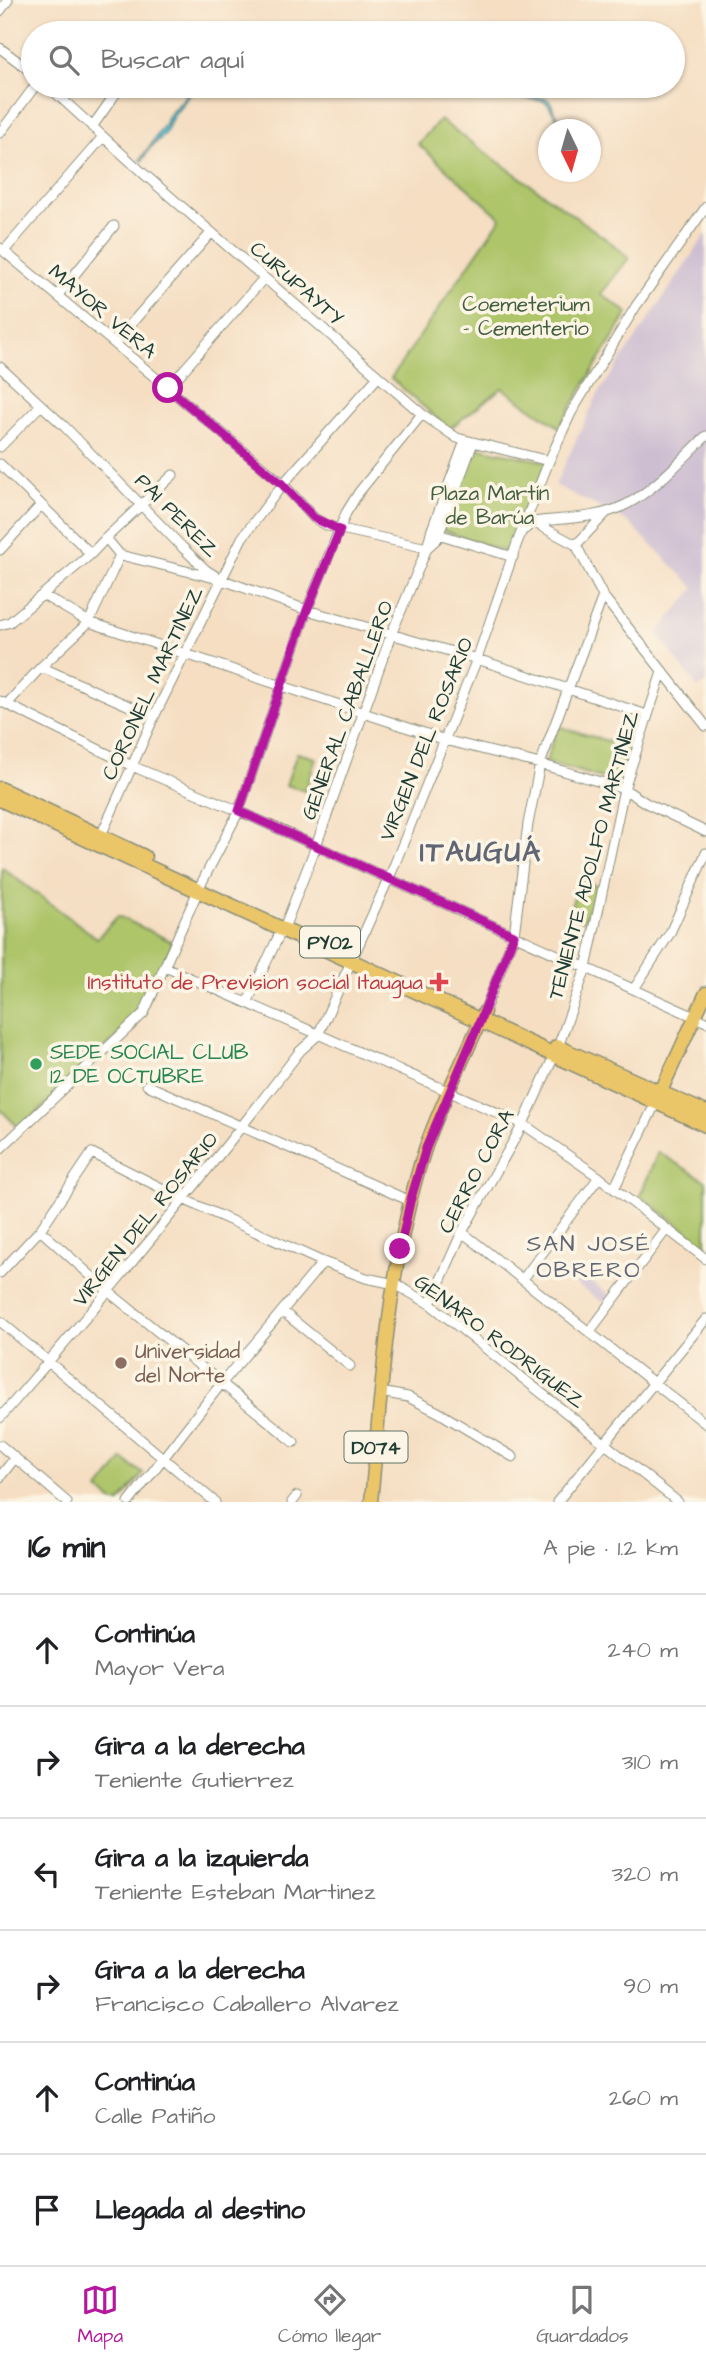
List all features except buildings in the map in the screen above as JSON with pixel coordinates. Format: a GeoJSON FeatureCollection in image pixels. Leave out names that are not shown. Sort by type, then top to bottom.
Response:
{"type":"FeatureCollection","features":[{"type":"Feature","properties":{"kind":"highway","name":"PY02"},"geometry":{"type":"LineString","coordinates":[[0,789],[199,888],[659,1097],[706,1113]]}},
{"type":"Feature","properties":{"kind":"highway","name":"PY02"},"geometry":{"type":"LineString","coordinates":[[0,799],[99,840]]}},
{"type":"Feature","properties":{"kind":"highway","name":"PY02"},"geometry":{"type":"LineString","coordinates":[[659,1097],[706,1125]]}},
{"type":"Feature","properties":{"kind":"main road"},"geometry":{"type":"LineString","coordinates":[[659,1097],[701,1020],[706,993]]}},
{"type":"Feature","properties":{"kind":"main road","name":"D074"},"geometry":{"type":"LineString","coordinates":[[371,1502],[384,1350],[410,1202],[426,1148],[482,1016]]}},
{"type":"Feature","properties":{"kind":"street"},"geometry":{"type":"LineString","coordinates":[[0,11],[8,0]]}},
{"type":"Feature","properties":{"kind":"street"},"geometry":{"type":"LineString","coordinates":[[0,48],[21,64]]}},
{"type":"Feature","properties":{"kind":"street"},"geometry":{"type":"LineString","coordinates":[[0,133],[26,98]]}},
{"type":"Feature","properties":{"kind":"street","name":"CURUPAYTY"},"geometry":{"type":"LineString","coordinates":[[61,98],[102,138],[377,378],[422,414],[457,438],[549,461]]}},
{"type":"Feature","properties":{"kind":"street"},"geometry":{"type":"LineString","coordinates":[[92,127],[113,98]]}},
{"type":"Feature","properties":{"kind":"street"},"geometry":{"type":"LineString","coordinates":[[2,250],[102,138]]}},
{"type":"Feature","properties":{"kind":"street","name":"VIRGEN DEL ROSARIO"},"geometry":{"type":"LineString","coordinates":[[0,1418],[185,1200],[300,1051],[318,1035],[389,879],[477,659],[549,461],[570,413],[636,306],[706,207]]}},
{"type":"Feature","properties":{"kind":"street"},"geometry":{"type":"LineString","coordinates":[[58,295],[114,226]]}},
{"type":"Feature","properties":{"kind":"street"},"geometry":{"type":"LineString","coordinates":[[114,343],[211,233]]}},
{"type":"Feature","properties":{"kind":"street","name":"MAYOR VERA"},"geometry":{"type":"LineString","coordinates":[[2,250],[282,484],[314,518],[340,530],[427,548]]}},
{"type":"Feature","properties":{"kind":"street"},"geometry":{"type":"LineString","coordinates":[[168,388],[264,278]]}},
{"type":"Feature","properties":{"kind":"street","name":"PAI PEREZ"},"geometry":{"type":"LineString","coordinates":[[0,367],[56,418],[206,569],[220,579],[307,610],[477,659],[647,715]]}},
{"type":"Feature","properties":{"kind":"street","name":"CORONEL MARTINEZ"},"geometry":{"type":"LineString","coordinates":[[99,840],[154,716],[242,538],[282,484],[377,378]]}},
{"type":"Feature","properties":{"kind":"street"},"geometry":{"type":"LineString","coordinates":[[0,447],[41,405]]}},
{"type":"Feature","properties":{"kind":"street"},"geometry":{"type":"LineString","coordinates":[[0,1149],[144,1013],[199,888],[239,811],[307,610],[346,513],[359,492],[422,414]]}},
{"type":"Feature","properties":{"kind":"street"},"geometry":{"type":"LineString","coordinates":[[523,530],[533,522],[606,512],[625,506],[646,491],[706,436]]}},
{"type":"Feature","properties":{"kind":"street","name":"GENERAL CABALLERO"},"geometry":{"type":"LineString","coordinates":[[247,1003],[284,926],[316,846],[391,635],[434,535],[469,442]]}},
{"type":"Feature","properties":{"kind":"street"},"geometry":{"type":"LineString","coordinates":[[0,464],[91,554]]}},
{"type":"Feature","properties":{"kind":"street"},"geometry":{"type":"LineString","coordinates":[[0,625],[10,622],[91,554],[173,475]]}},
{"type":"Feature","properties":{"kind":"street"},"geometry":{"type":"LineString","coordinates":[[0,550],[41,505]]}},
{"type":"Feature","properties":{"kind":"street"},"geometry":{"type":"LineString","coordinates":[[576,545],[606,512]]}},
{"type":"Feature","properties":{"kind":"street"},"geometry":{"type":"LineString","coordinates":[[533,522],[576,545],[603,596],[706,726]]}},
{"type":"Feature","properties":{"kind":"street"},"geometry":{"type":"LineString","coordinates":[[434,535],[512,559]]}},
{"type":"Feature","properties":{"kind":"street"},"geometry":{"type":"LineString","coordinates":[[106,538],[120,555],[220,579]]}},
{"type":"Feature","properties":{"kind":"street"},"geometry":{"type":"LineString","coordinates":[[120,555],[89,622],[3,703],[132,766],[239,811],[701,1020]]}},
{"type":"Feature","properties":{"kind":"street"},"geometry":{"type":"LineString","coordinates":[[43,594],[89,622],[445,740],[624,789],[646,803],[706,832]]}},
{"type":"Feature","properties":{"kind":"street"},"geometry":{"type":"LineString","coordinates":[[482,1016],[514,935],[528,824],[540,764],[603,596]]}},
{"type":"Feature","properties":{"kind":"street"},"geometry":{"type":"LineString","coordinates":[[41,667],[154,716]]}},
{"type":"Feature","properties":{"kind":"street","name":"TENIENTE ADOLFO MARTINEZ"},"geometry":{"type":"LineString","coordinates":[[556,1051],[586,968],[624,789],[662,671]]}},
{"type":"Feature","properties":{"kind":"street"},"geometry":{"type":"LineString","coordinates":[[634,989],[670,933],[706,853]]}},
{"type":"Feature","properties":{"kind":"street"},"geometry":{"type":"LineString","coordinates":[[165,967],[523,1124],[599,1177],[706,1259]]}},
{"type":"Feature","properties":{"kind":"street","name":"CERRO CORA"},"geometry":{"type":"LineString","coordinates":[[430,1304],[462,1232],[523,1124],[556,1051]]}},
{"type":"Feature","properties":{"kind":"street"},"geometry":{"type":"LineString","coordinates":[[146,1085],[410,1202]]}},
{"type":"Feature","properties":{"kind":"street"},"geometry":{"type":"LineString","coordinates":[[614,1189],[659,1097]]}},
{"type":"Feature","properties":{"kind":"street","name":"GENARO RODRIGUEZ"},"geometry":{"type":"LineString","coordinates":[[40,1230],[92,1153],[185,1200],[324,1262],[366,1278],[395,1284],[430,1304],[678,1502]]}},
{"type":"Feature","properties":{"kind":"street"},"geometry":{"type":"LineString","coordinates":[[523,1279],[599,1177]]}},
{"type":"Feature","properties":{"kind":"street"},"geometry":{"type":"LineString","coordinates":[[0,1273],[40,1230],[109,1292],[294,1442]]}},
{"type":"Feature","properties":{"kind":"street"},"geometry":{"type":"LineString","coordinates":[[590,1331],[666,1230]]}},
{"type":"Feature","properties":{"kind":"street"},"geometry":{"type":"LineString","coordinates":[[462,1232],[706,1424]]}},
{"type":"Feature","properties":{"kind":"street"},"geometry":{"type":"LineString","coordinates":[[128,1502],[221,1384],[324,1262]]}},
{"type":"Feature","properties":{"kind":"street"},"geometry":{"type":"LineString","coordinates":[[282,1311],[350,1366]]}},
{"type":"Feature","properties":{"kind":"street"},"geometry":{"type":"LineString","coordinates":[[557,1502],[706,1319]]}},
{"type":"Feature","properties":{"kind":"street"},"geometry":{"type":"LineString","coordinates":[[0,1321],[215,1502]]}},
{"type":"Feature","properties":{"kind":"street"},"geometry":{"type":"LineString","coordinates":[[380,1392],[408,1397],[513,1457]]}},
{"type":"Feature","properties":{"kind":"street"},"geometry":{"type":"LineString","coordinates":[[0,1445],[67,1502]]}},
{"type":"Feature","properties":{"kind":"street"},"geometry":{"type":"LineString","coordinates":[[0,1477],[14,1459]]}},
{"type":"Feature","properties":{"kind":"shaded area"},"geometry":{"type":"Polygon","coordinates":[[[706,234],[706,683],[698,688],[657,633],[695,588],[628,522],[555,485],[597,396],[706,234]]]}},
{"type":"Feature","properties":{"kind":"shaded area"},"geometry":{"type":"Polygon","coordinates":[[[580,1274],[610,1295],[604,1303],[574,1283],[580,1274]]]}},
{"type":"Feature","properties":{"kind":"green space","name":"Coemeterium - Cementerio"},"geometry":{"type":"Polygon","coordinates":[[[440,120],[629,258],[601,294],[628,313],[559,427],[502,388],[449,429],[391,378],[501,218],[418,144],[440,120]]]}},
{"type":"Feature","properties":{"kind":"green space","name":"Plaza Martín de Barúa"},"geometry":{"type":"Polygon","coordinates":[[[474,447],[547,462],[511,554],[442,530],[474,447]]]}},
{"type":"Feature","properties":{"kind":"green space"},"geometry":{"type":"Polygon","coordinates":[[[557,726],[631,748],[620,783],[546,762],[557,726]]]}},
{"type":"Feature","properties":{"kind":"green space"},"geometry":{"type":"Polygon","coordinates":[[[297,753],[316,758],[305,791],[286,785],[297,753]]]}},
{"type":"Feature","properties":{"kind":"green space"},"geometry":{"type":"Polygon","coordinates":[[[2,868],[97,938],[118,916],[173,942],[141,1014],[20,1129],[0,1109],[2,868]]]}},
{"type":"Feature","properties":{"kind":"green space"},"geometry":{"type":"Polygon","coordinates":[[[580,880],[597,886],[584,921],[568,915],[580,880]]]}},
{"type":"Feature","properties":{"kind":"green space"},"geometry":{"type":"Polygon","coordinates":[[[658,1152],[706,1181],[706,1245],[640,1196],[658,1152]]]}},
{"type":"Feature","properties":{"kind":"green space"},"geometry":{"type":"Polygon","coordinates":[[[123,1459],[143,1474],[120,1502],[114,1502],[99,1490],[123,1459]]]}},
{"type":"Feature","properties":{"kind":"water"},"geometry":{"type":"Polygon","coordinates":[[[187,98],[172,118],[165,134],[149,149],[142,161],[140,160],[167,117],[187,98]]]}},
{"type":"Feature","properties":{"kind":"water"},"geometry":{"type":"Polygon","coordinates":[[[522,98],[547,99],[560,119],[558,119],[548,104],[522,98]]]}},
{"type":"Feature","properties":{"kind":"place","name":"Instituto de Prevision social Itaugua"},"geometry":{"type":"Point","coordinates":[439,982]}},
{"type":"Feature","properties":{"kind":"place","name":"SEDE SOCIAL CLUB 12 DE OCTUBRE"},"geometry":{"type":"Point","coordinates":[36,1064]}},
{"type":"Feature","properties":{"kind":"place","name":"Universidad del Norte"},"geometry":{"type":"Point","coordinates":[121,1363]}},
{"type":"Feature","properties":{"kind":"district","name":"ITAUGUÁ"},"geometry":{"type":"Point","coordinates":[481,851]}},
{"type":"Feature","properties":{"kind":"district","name":"SAN JOSÉ OBRERO"},"geometry":{"type":"Point","coordinates":[589,1256]}},
{"type":"Feature","properties":{"kind":"route"},"geometry":{"type":"LineString","coordinates":[[168,388],[282,484],[314,518],[340,530],[307,610],[239,811],[514,935],[426,1148],[400,1249]]}}]}
